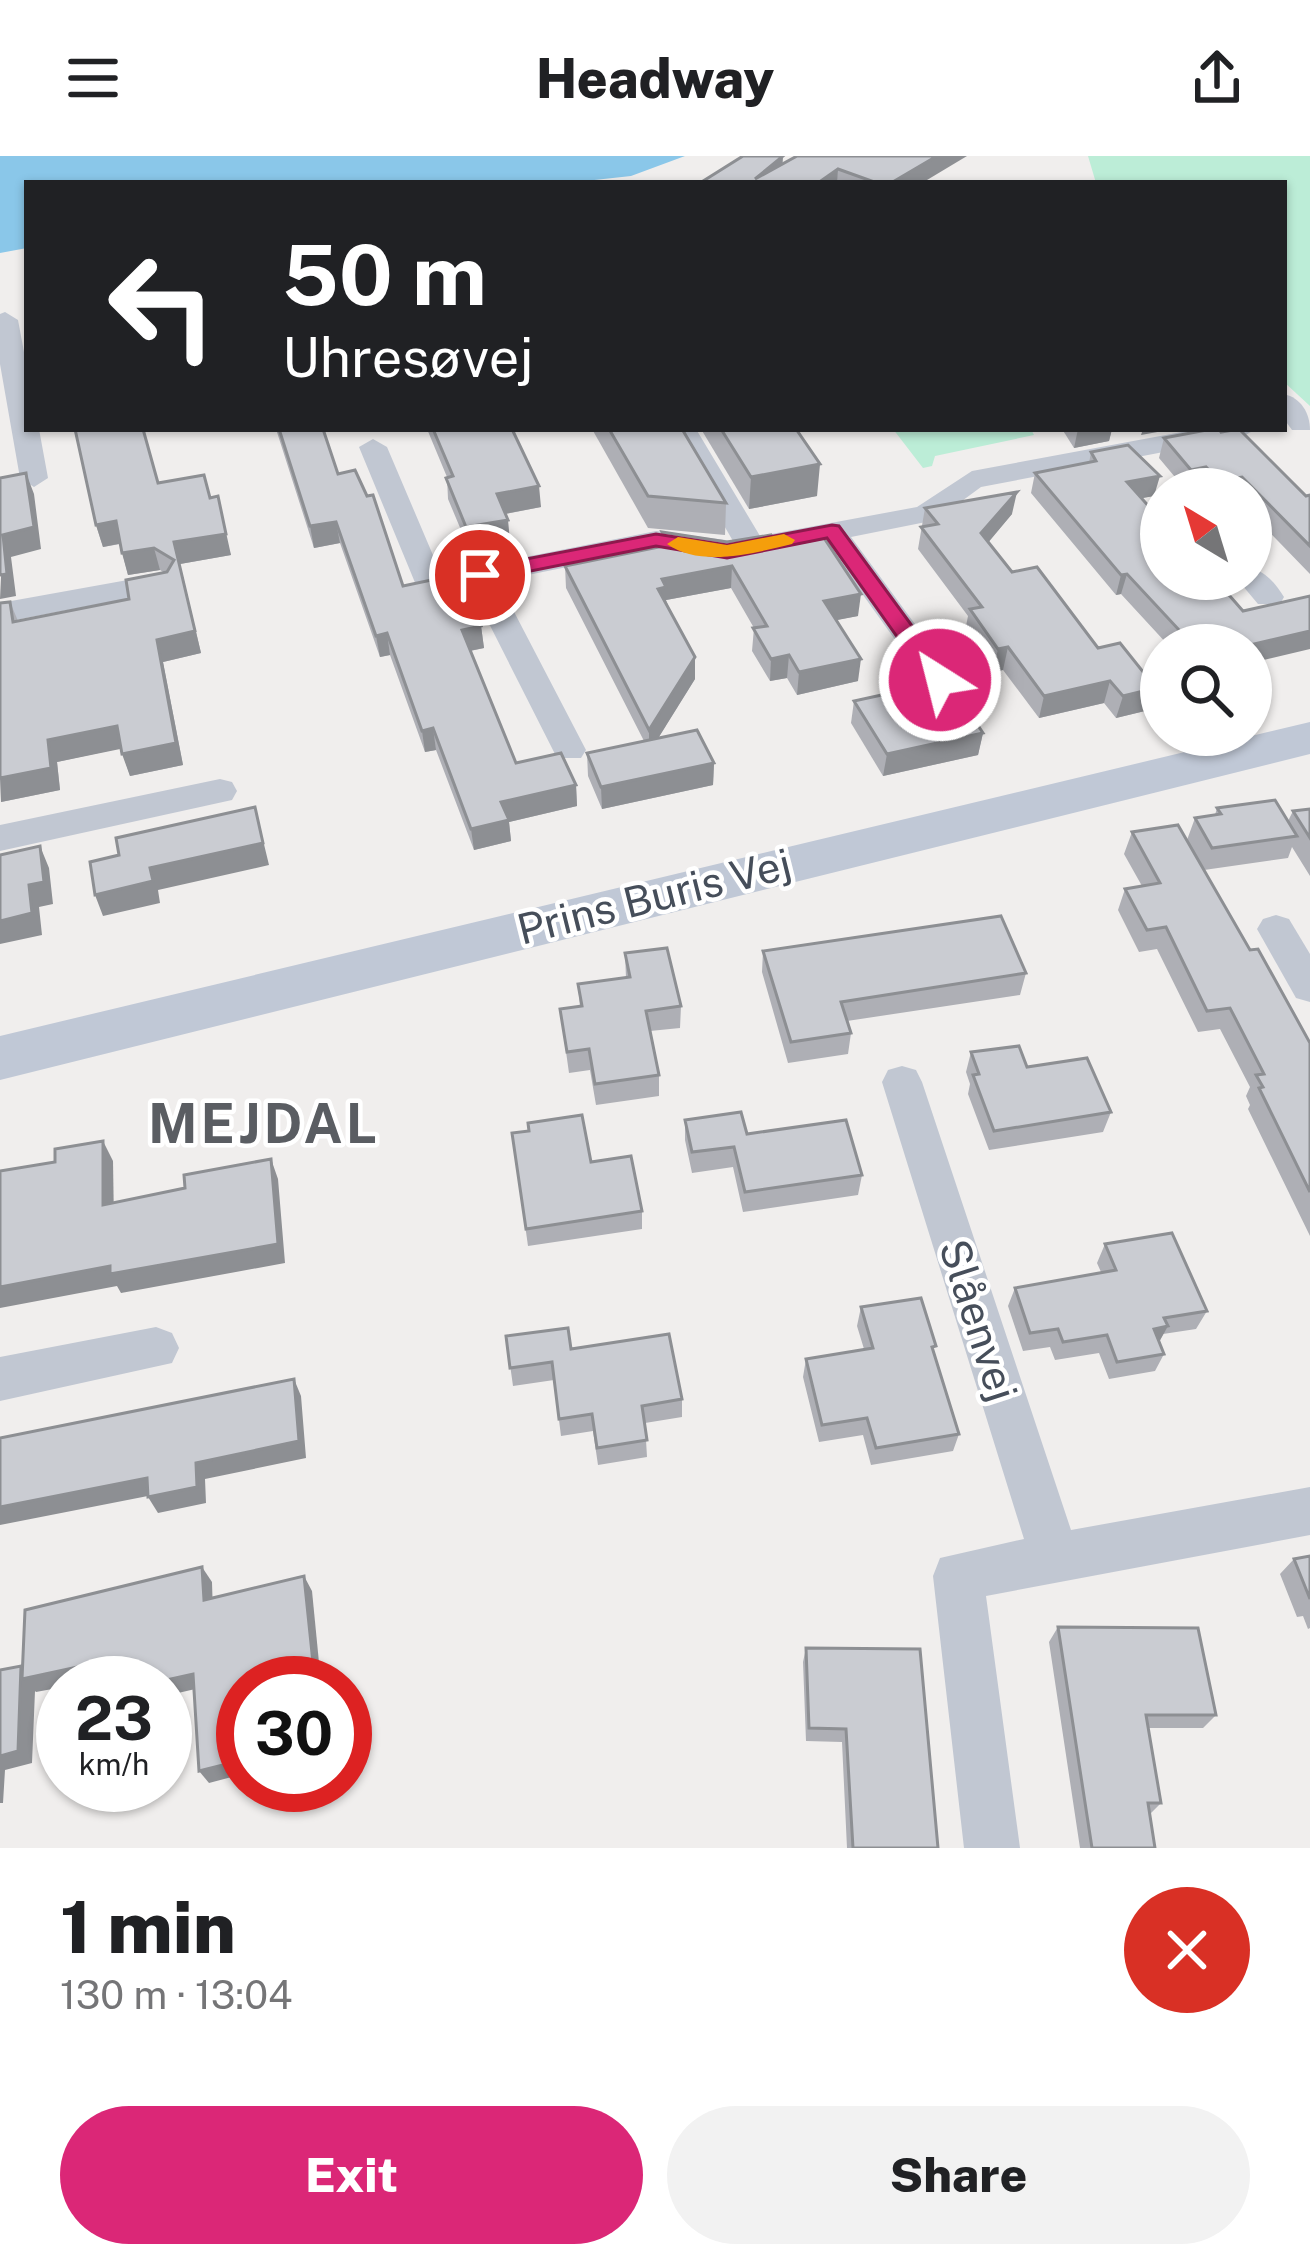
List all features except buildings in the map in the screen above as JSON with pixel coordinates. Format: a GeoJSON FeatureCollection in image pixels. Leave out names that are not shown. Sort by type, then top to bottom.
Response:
{"type":"FeatureCollection","features":[{"type":"Feature","properties":{"kind":"street"},"geometry":{"type":"LineString","coordinates":[[11,319],[24,409]]}},
{"type":"Feature","properties":{"kind":"street"},"geometry":{"type":"LineString","coordinates":[[27,432],[34,478]]}},
{"type":"Feature","properties":{"kind":"street"},"geometry":{"type":"LineString","coordinates":[[684,432],[752,547]]}},
{"type":"Feature","properties":{"kind":"street"},"geometry":{"type":"LineString","coordinates":[[373,446],[430,585],[656,540],[727,551],[926,514],[972,480],[1125,440],[1210,432]]}},
{"type":"Feature","properties":{"kind":"street"},"geometry":{"type":"LineString","coordinates":[[1125,440],[1148,468]]}},
{"type":"Feature","properties":{"kind":"street"},"geometry":{"type":"LineString","coordinates":[[832,531],[940,680]]}},
{"type":"Feature","properties":{"kind":"street"},"geometry":{"type":"LineString","coordinates":[[480,575],[569,750]]}},
{"type":"Feature","properties":{"kind":"street"},"geometry":{"type":"LineString","coordinates":[[0,613],[161,583]]}},
{"type":"Feature","properties":{"kind":"street","name":"Prins Buris Vej"},"geometry":{"type":"LineString","coordinates":[[0,1058],[1310,738]]}},
{"type":"Feature","properties":{"kind":"street"},"geometry":{"type":"LineString","coordinates":[[0,838],[220,791]]}},
{"type":"Feature","properties":{"kind":"street"},"geometry":{"type":"LineString","coordinates":[[1276,928],[1310,987]]}},
{"type":"Feature","properties":{"kind":"street","name":"Slåenvej"},"geometry":{"type":"LineString","coordinates":[[902,1082],[1055,1558]]}},
{"type":"Feature","properties":{"kind":"street"},"geometry":{"type":"LineString","coordinates":[[0,1379],[156,1348]]}},
{"type":"Feature","properties":{"kind":"street"},"geometry":{"type":"LineString","coordinates":[[992,1848],[958,1576],[1310,1511]]}},
{"type":"Feature","properties":{"kind":"green space"},"geometry":{"type":"Polygon","coordinates":[[[1088,156],[1310,156],[1310,406],[1287,385],[1287,180],[1095,180],[1088,156]]]}},
{"type":"Feature","properties":{"kind":"green space"},"geometry":{"type":"Polygon","coordinates":[[[895,432],[1034,435],[935,456],[932,466],[923,468],[895,432]]]}},
{"type":"Feature","properties":{"kind":"water"},"geometry":{"type":"Polygon","coordinates":[[[0,156],[685,156],[631,176],[594,180],[24,180],[24,249],[0,253],[0,156]]]}},
{"type":"Feature","properties":{"kind":"slow traffic"},"geometry":{"type":"LineString","coordinates":[[678,544],[727,551],[784,540]]}},
{"type":"Feature","properties":{"kind":"district","name":"MEJDAL"},"geometry":{"type":"Point","coordinates":[264,1123]}},
{"type":"Feature","properties":{"kind":"route"},"geometry":{"type":"LineString","coordinates":[[480,575],[656,540],[727,551],[832,531],[940,680]]}}]}
